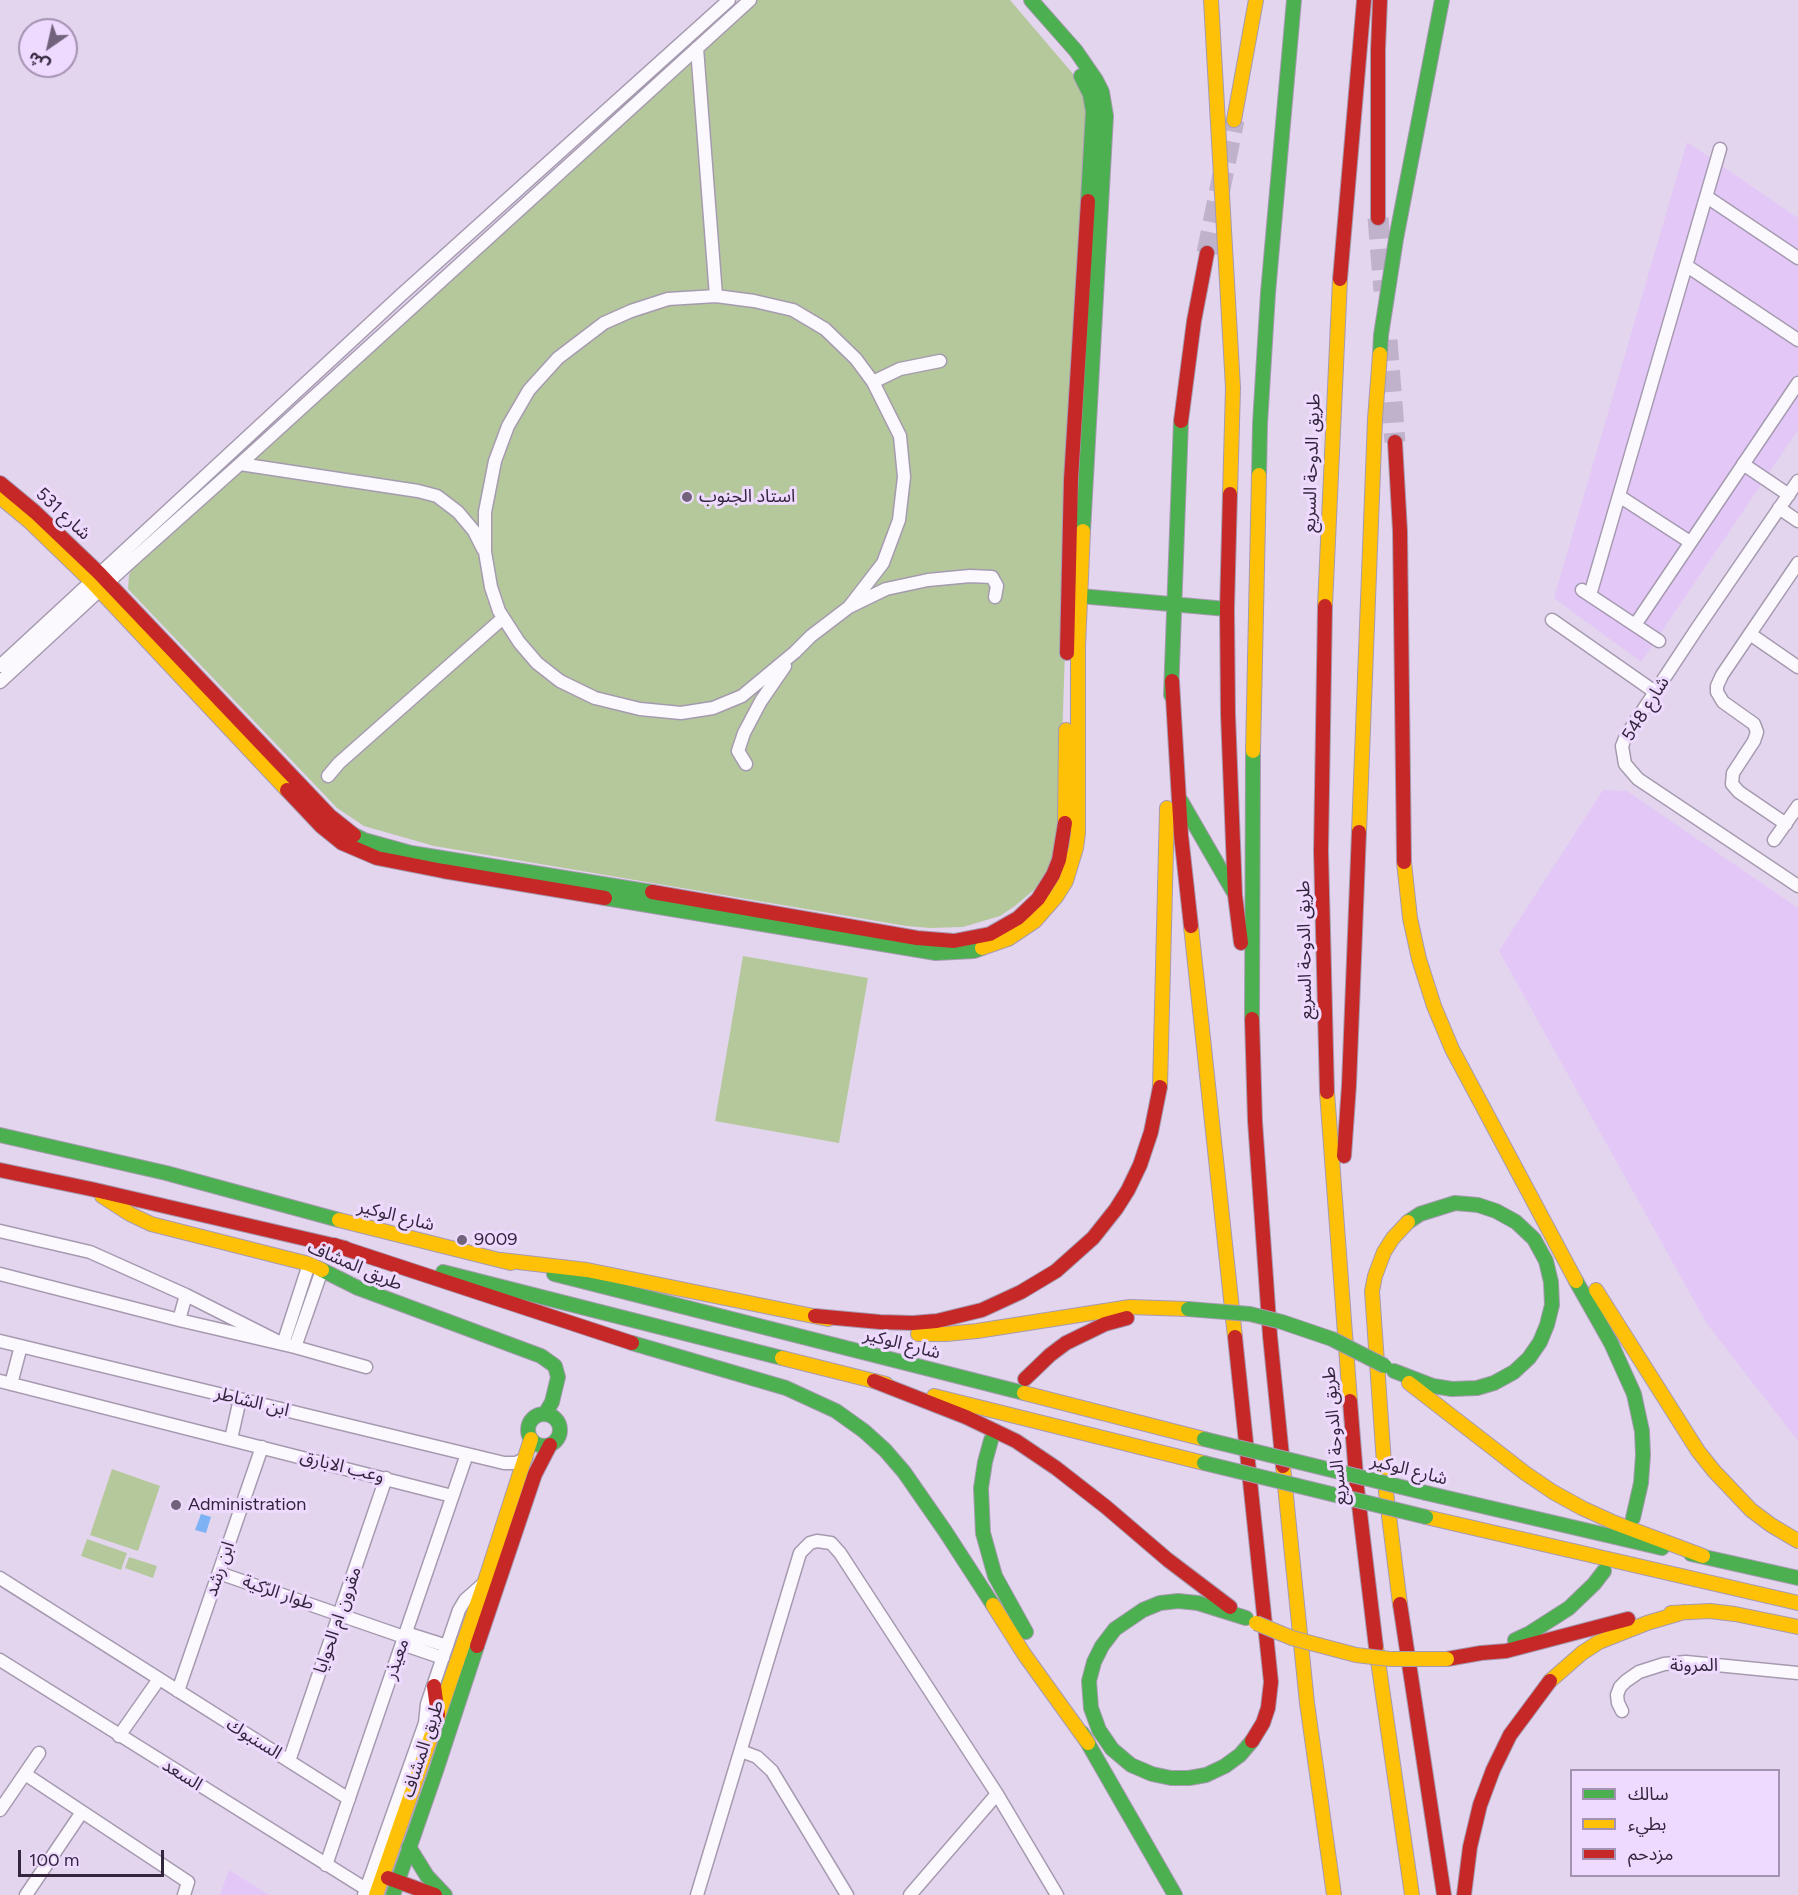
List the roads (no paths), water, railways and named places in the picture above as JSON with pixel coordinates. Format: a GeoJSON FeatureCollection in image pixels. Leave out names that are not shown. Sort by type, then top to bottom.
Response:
{"type":"FeatureCollection","features":[{"type":"Feature","properties":{"kind":"main road"},"geometry":{"type":"LineString","coordinates":[[100,582],[309,815],[342,843],[360,852],[377,858],[443,872],[936,953],[974,951],[993,946],[1023,930],[1051,903],[1066,880],[1072,864],[1078,833],[1078,646],[1074,597],[1072,469],[1093,111],[1090,94],[1084,80],[1017,0]]}},
{"type":"Feature","properties":{"kind":"main road"},"geometry":{"type":"LineString","coordinates":[[1031,0],[1076,51],[1096,80],[1102,92],[1106,116],[1074,597]]}},
{"type":"Feature","properties":{"kind":"main road"},"geometry":{"type":"LineString","coordinates":[[1211,0],[1233,388],[1227,609],[1228,714],[1235,895],[1252,1029]]}},
{"type":"Feature","properties":{"kind":"main road"},"geometry":{"type":"LineString","coordinates":[[1234,120],[1256,0]]}},
{"type":"Feature","properties":{"kind":"main road"},"geometry":{"type":"LineString","coordinates":[[1294,0],[1268,293],[1260,424],[1253,753],[1252,1029],[1255,1121],[1270,1336],[1307,1703],[1334,1895]]}},
{"type":"Feature","properties":{"kind":"main road","name":"طريق الدوحة السريع"},"geometry":{"type":"LineString","coordinates":[[1364,0],[1340,281],[1325,589],[1322,909],[1327,1086],[1357,1488],[1374,1632],[1412,1895]]}},
{"type":"Feature","properties":{"kind":"main road"},"geometry":{"type":"LineString","coordinates":[[1378,218],[1380,0]]}},
{"type":"Feature","properties":{"kind":"main road"},"geometry":{"type":"LineString","coordinates":[[1338,1225],[1349,1084],[1375,419],[1381,336],[1396,239],[1442,0]]}},
{"type":"Feature","properties":{"kind":"main road"},"geometry":{"type":"LineString","coordinates":[[815,1316],[880,1322],[937,1321],[982,1310],[1021,1292],[1056,1271],[1093,1238],[1116,1209],[1140,1165],[1151,1132],[1160,1092],[1180,423],[1194,321],[1207,253]]}},
{"type":"Feature","properties":{"kind":"main road"},"geometry":{"type":"LineString","coordinates":[[1395,442],[1400,531],[1404,870],[1410,918],[1419,959],[1434,1006],[1452,1048],[1548,1231],[1611,1343],[1634,1394],[1640,1422],[1643,1455],[1641,1483],[1633,1518]]}},
{"type":"Feature","properties":{"kind":"main road","name":"شارع 531"},"geometry":{"type":"LineString","coordinates":[[0,483],[35,512],[100,582]]}},
{"type":"Feature","properties":{"kind":"main road","name":"شارع 531"},"geometry":{"type":"LineString","coordinates":[[0,497],[100,582]]}},
{"type":"Feature","properties":{"kind":"main road"},"geometry":{"type":"LineString","coordinates":[[1074,597],[1227,609]]}},
{"type":"Feature","properties":{"kind":"main road"},"geometry":{"type":"LineString","coordinates":[[1172,681],[1181,835],[1247,1442],[1271,1682],[1268,1708],[1263,1723],[1253,1740],[1240,1755],[1225,1766],[1206,1774],[1189,1778],[1171,1778],[1152,1774],[1131,1765],[1112,1749],[1099,1730],[1091,1708],[1089,1681],[1101,1646],[1114,1629],[1143,1610],[1160,1603],[1178,1601],[1198,1603],[1251,1621],[1292,1638],[1356,1655],[1400,1659],[1447,1659],[1506,1651],[1623,1620],[1684,1612],[1710,1611],[1735,1614],[1798,1627]]}},
{"type":"Feature","properties":{"kind":"main road"},"geometry":{"type":"LineString","coordinates":[[1179,798],[1235,895]]}},
{"type":"Feature","properties":{"kind":"main road","name":"شارع الوكير"},"geometry":{"type":"LineString","coordinates":[[0,1135],[166,1173],[286,1207],[1204,1439],[1610,1537],[1798,1578]]}},
{"type":"Feature","properties":{"kind":"main road"},"geometry":{"type":"LineString","coordinates":[[1505,1149],[1709,1464],[1731,1491],[1751,1509],[1771,1525],[1798,1541]]}},
{"type":"Feature","properties":{"kind":"main road"},"geometry":{"type":"LineString","coordinates":[[0,1170],[334,1245],[1204,1463],[1798,1603]]}},
{"type":"Feature","properties":{"kind":"main road","name":"طريق المشاف"},"geometry":{"type":"LineString","coordinates":[[91,1189],[130,1214],[161,1227],[315,1267],[396,1303],[541,1356],[557,1369],[558,1382],[552,1402],[545,1414]]}},
{"type":"Feature","properties":{"kind":"main road"},"geometry":{"type":"LineString","coordinates":[[501,1260],[587,1270],[878,1330],[911,1334],[977,1331],[1130,1307],[1250,1314],[1332,1339],[1389,1368],[1433,1386],[1452,1389],[1477,1388],[1494,1383],[1514,1372],[1529,1358],[1547,1326],[1552,1305],[1551,1282],[1546,1261],[1534,1239],[1516,1222],[1478,1204],[1455,1203],[1420,1214],[1408,1222],[1384,1252],[1372,1292],[1386,1492],[1390,1527],[1444,1895]]}},
{"type":"Feature","properties":{"kind":"main road"},"geometry":{"type":"LineString","coordinates":[[334,1245],[615,1338],[786,1388],[836,1411],[871,1437],[903,1472],[945,1531],[1024,1654],[1088,1743]]}},
{"type":"Feature","properties":{"kind":"main road"},"geometry":{"type":"LineString","coordinates":[[1025,1379],[1050,1355],[1084,1333],[1105,1324],[1172,1309]]}},
{"type":"Feature","properties":{"kind":"main road"},"geometry":{"type":"LineString","coordinates":[[1389,1368],[1553,1492],[1615,1523],[1703,1556]]}},
{"type":"Feature","properties":{"kind":"main road"},"geometry":{"type":"LineString","coordinates":[[874,1381],[966,1417],[1016,1441],[1065,1475],[1210,1593],[1251,1621]]}},
{"type":"Feature","properties":{"kind":"main road"},"geometry":{"type":"LineString","coordinates":[[545,1414],[557,1421],[560,1435],[550,1445],[543,1446],[531,1439],[529,1426],[531,1421],[545,1414]]}},
{"type":"Feature","properties":{"kind":"main road","name":"طريق المشاف"},"geometry":{"type":"LineString","coordinates":[[371,1892],[382,1876],[485,1581],[531,1439]]}},
{"type":"Feature","properties":{"kind":"main road"},"geometry":{"type":"LineString","coordinates":[[991,1440],[981,1488],[982,1522],[995,1576],[1175,1895]]}},
{"type":"Feature","properties":{"kind":"main road","name":"طريق المشاف"},"geometry":{"type":"LineString","coordinates":[[392,1895],[535,1474],[550,1445]]}},
{"type":"Feature","properties":{"kind":"main road"},"geometry":{"type":"LineString","coordinates":[[1481,1653],[1530,1634],[1551,1621],[1583,1596],[1604,1570]]}},
{"type":"Feature","properties":{"kind":"main road"},"geometry":{"type":"LineString","coordinates":[[1464,1895],[1480,1805],[1493,1770],[1510,1735],[1546,1685],[1563,1668],[1599,1642],[1647,1623],[1684,1612]]}},
{"type":"Feature","properties":{"kind":"main road"},"geometry":{"type":"LineString","coordinates":[[434,1686],[438,1717]]}},
{"type":"Feature","properties":{"kind":"main road"},"geometry":{"type":"LineString","coordinates":[[409,1847],[428,1876],[445,1895]]}},
{"type":"Feature","properties":{"kind":"main road"},"geometry":{"type":"LineString","coordinates":[[382,1876],[435,1895]]}},
{"type":"Feature","properties":{"kind":"main road"},"geometry":{"type":"LineString","coordinates":[[371,1892],[392,1895]]}},
{"type":"Feature","properties":{"kind":"street"},"geometry":{"type":"LineString","coordinates":[[0,682],[100,582],[400,296],[729,0]]}},
{"type":"Feature","properties":{"kind":"street"},"geometry":{"type":"LineString","coordinates":[[0,666],[240,464],[750,0]]}},
{"type":"Feature","properties":{"kind":"street"},"geometry":{"type":"LineString","coordinates":[[697,48],[716,296]]}},
{"type":"Feature","properties":{"kind":"street"},"geometry":{"type":"LineString","coordinates":[[1659,641],[1586,592],[1619,496],[1720,149]]}},
{"type":"Feature","properties":{"kind":"street"},"geometry":{"type":"LineString","coordinates":[[1707,197],[1798,258]]}},
{"type":"Feature","properties":{"kind":"street"},"geometry":{"type":"LineString","coordinates":[[1686,266],[1798,340]]}},
{"type":"Feature","properties":{"kind":"street"},"geometry":{"type":"LineString","coordinates":[[849,607],[883,562],[899,520],[903,477],[900,436],[873,382],[856,359],[825,328],[793,310],[754,301],[716,296],[668,299],[604,323],[558,358],[529,390],[508,426],[495,461],[485,512],[485,552],[491,587],[503,618],[537,663],[560,681],[596,698],[640,709],[681,713],[713,708],[742,696],[811,636],[849,607],[886,589],[928,580],[970,576],[992,577],[997,586],[995,597]]}},
{"type":"Feature","properties":{"kind":"street"},"geometry":{"type":"LineString","coordinates":[[873,382],[900,369],[940,361]]}},
{"type":"Feature","properties":{"kind":"street"},"geometry":{"type":"LineString","coordinates":[[1635,624],[1798,383]]}},
{"type":"Feature","properties":{"kind":"street"},"geometry":{"type":"LineString","coordinates":[[240,464],[418,491],[436,496],[458,512],[474,531],[485,552]]}},
{"type":"Feature","properties":{"kind":"street"},"geometry":{"type":"LineString","coordinates":[[1743,464],[1789,495]]}},
{"type":"Feature","properties":{"kind":"street","name":"شارع 548"},"geometry":{"type":"LineString","coordinates":[[1798,481],[1655,692],[1626,736],[1622,746],[1625,764],[1631,772],[1798,886]]}},
{"type":"Feature","properties":{"kind":"street"},"geometry":{"type":"LineString","coordinates":[[1619,496],[1690,542]]}},
{"type":"Feature","properties":{"kind":"street"},"geometry":{"type":"LineString","coordinates":[[1779,508],[1798,521]]}},
{"type":"Feature","properties":{"kind":"street"},"geometry":{"type":"LineString","coordinates":[[1786,824],[1739,792],[1732,784],[1733,773],[1754,741],[1757,732],[1754,724],[1722,702],[1717,686],[1722,675],[1798,563]]}},
{"type":"Feature","properties":{"kind":"street"},"geometry":{"type":"LineString","coordinates":[[328,776],[339,763],[503,618]]}},
{"type":"Feature","properties":{"kind":"street"},"geometry":{"type":"LineString","coordinates":[[1552,620],[1655,692]]}},
{"type":"Feature","properties":{"kind":"street"},"geometry":{"type":"LineString","coordinates":[[1750,634],[1798,668]]}},
{"type":"Feature","properties":{"kind":"street"},"geometry":{"type":"LineString","coordinates":[[746,764],[738,751],[744,733],[761,700],[795,652]]}},
{"type":"Feature","properties":{"kind":"street"},"geometry":{"type":"LineString","coordinates":[[1774,840],[1798,806]]}},
{"type":"Feature","properties":{"kind":"street"},"geometry":{"type":"LineString","coordinates":[[0,1231],[90,1252],[289,1345]]}},
{"type":"Feature","properties":{"kind":"street"},"geometry":{"type":"LineString","coordinates":[[289,1345],[315,1267]]}},
{"type":"Feature","properties":{"kind":"street"},"geometry":{"type":"LineString","coordinates":[[0,1274],[366,1366]]}},
{"type":"Feature","properties":{"kind":"street"},"geometry":{"type":"LineString","coordinates":[[179,1320],[186,1295]]}},
{"type":"Feature","properties":{"kind":"street","name":"ابن الشاطر"},"geometry":{"type":"LineString","coordinates":[[0,1341],[504,1463],[516,1463],[526,1458]]}},
{"type":"Feature","properties":{"kind":"street","name":"وعب الابارق"},"geometry":{"type":"LineString","coordinates":[[21,1346],[5,1382],[452,1496]]}},
{"type":"Feature","properties":{"kind":"street"},"geometry":{"type":"LineString","coordinates":[[231,1439],[240,1399]]}},
{"type":"Feature","properties":{"kind":"street","name":"ابن رشد"},"geometry":{"type":"LineString","coordinates":[[178,1691],[262,1447]]}},
{"type":"Feature","properties":{"kind":"street","name":"معيذر"},"geometry":{"type":"LineString","coordinates":[[326,1865],[467,1454]]}},
{"type":"Feature","properties":{"kind":"street"},"geometry":{"type":"LineString","coordinates":[[496,1546],[495,1533],[511,1480],[509,1469],[504,1463]]}},
{"type":"Feature","properties":{"kind":"street","name":"مقرون ام الحوايا"},"geometry":{"type":"LineString","coordinates":[[289,1761],[386,1478]]}},
{"type":"Feature","properties":{"kind":"street"},"geometry":{"type":"LineString","coordinates":[[697,1895],[800,1553],[810,1543],[824,1541],[831,1543],[840,1552],[997,1794],[1057,1895]]}},
{"type":"Feature","properties":{"kind":"street","name":"طوار الرّكية"},"geometry":{"type":"LineString","coordinates":[[219,1573],[445,1652]]}},
{"type":"Feature","properties":{"kind":"street","name":"السنبوك"},"geometry":{"type":"LineString","coordinates":[[0,1578],[349,1799]]}},
{"type":"Feature","properties":{"kind":"street","name":"طريق المشاف"},"geometry":{"type":"LineString","coordinates":[[371,1892],[425,1723],[427,1704],[459,1610],[465,1600],[485,1581]]}},
{"type":"Feature","properties":{"kind":"street","name":"السعد"},"geometry":{"type":"LineString","coordinates":[[0,1660],[371,1892]]}},
{"type":"Feature","properties":{"kind":"street","name":"المرونة"},"geometry":{"type":"LineString","coordinates":[[1622,1711],[1617,1695],[1620,1687],[1640,1672],[1664,1664],[1686,1662],[1798,1673]]}},
{"type":"Feature","properties":{"kind":"street"},"geometry":{"type":"LineString","coordinates":[[119,1736],[159,1678]]}},
{"type":"Feature","properties":{"kind":"street"},"geometry":{"type":"LineString","coordinates":[[741,1751],[757,1758],[772,1771],[847,1895]]}},
{"type":"Feature","properties":{"kind":"street"},"geometry":{"type":"LineString","coordinates":[[0,1810],[39,1753]]}},
{"type":"Feature","properties":{"kind":"street"},"geometry":{"type":"LineString","coordinates":[[25,1774],[188,1882],[184,1895]]}},
{"type":"Feature","properties":{"kind":"street"},"geometry":{"type":"LineString","coordinates":[[910,1895],[997,1794]]}},
{"type":"Feature","properties":{"kind":"street"},"geometry":{"type":"LineString","coordinates":[[26,1895],[82,1812]]}},
{"type":"Feature","properties":{"kind":"water"},"geometry":{"type":"Polygon","coordinates":[[[201,1514],[211,1517],[206,1533],[195,1530],[201,1514]]]}},
{"type":"Feature","properties":{"kind":"tunnel"},"geometry":{"type":"LineString","coordinates":[[1207,253],[1234,120]]}},
{"type":"Feature","properties":{"kind":"tunnel"},"geometry":{"type":"LineString","coordinates":[[1378,218],[1384,291]]}},
{"type":"Feature","properties":{"kind":"tunnel"},"geometry":{"type":"LineString","coordinates":[[1387,340],[1395,442]]}},
{"type":"Feature","properties":{"kind":"place","name":"استاد الجنوب"},"geometry":{"type":"Point","coordinates":[687,497]}},
{"type":"Feature","properties":{"kind":"place","name":"9009"},"geometry":{"type":"Point","coordinates":[462,1240]}},
{"type":"Feature","properties":{"kind":"place","name":"Administration"},"geometry":{"type":"Point","coordinates":[176,1505]}}]}
